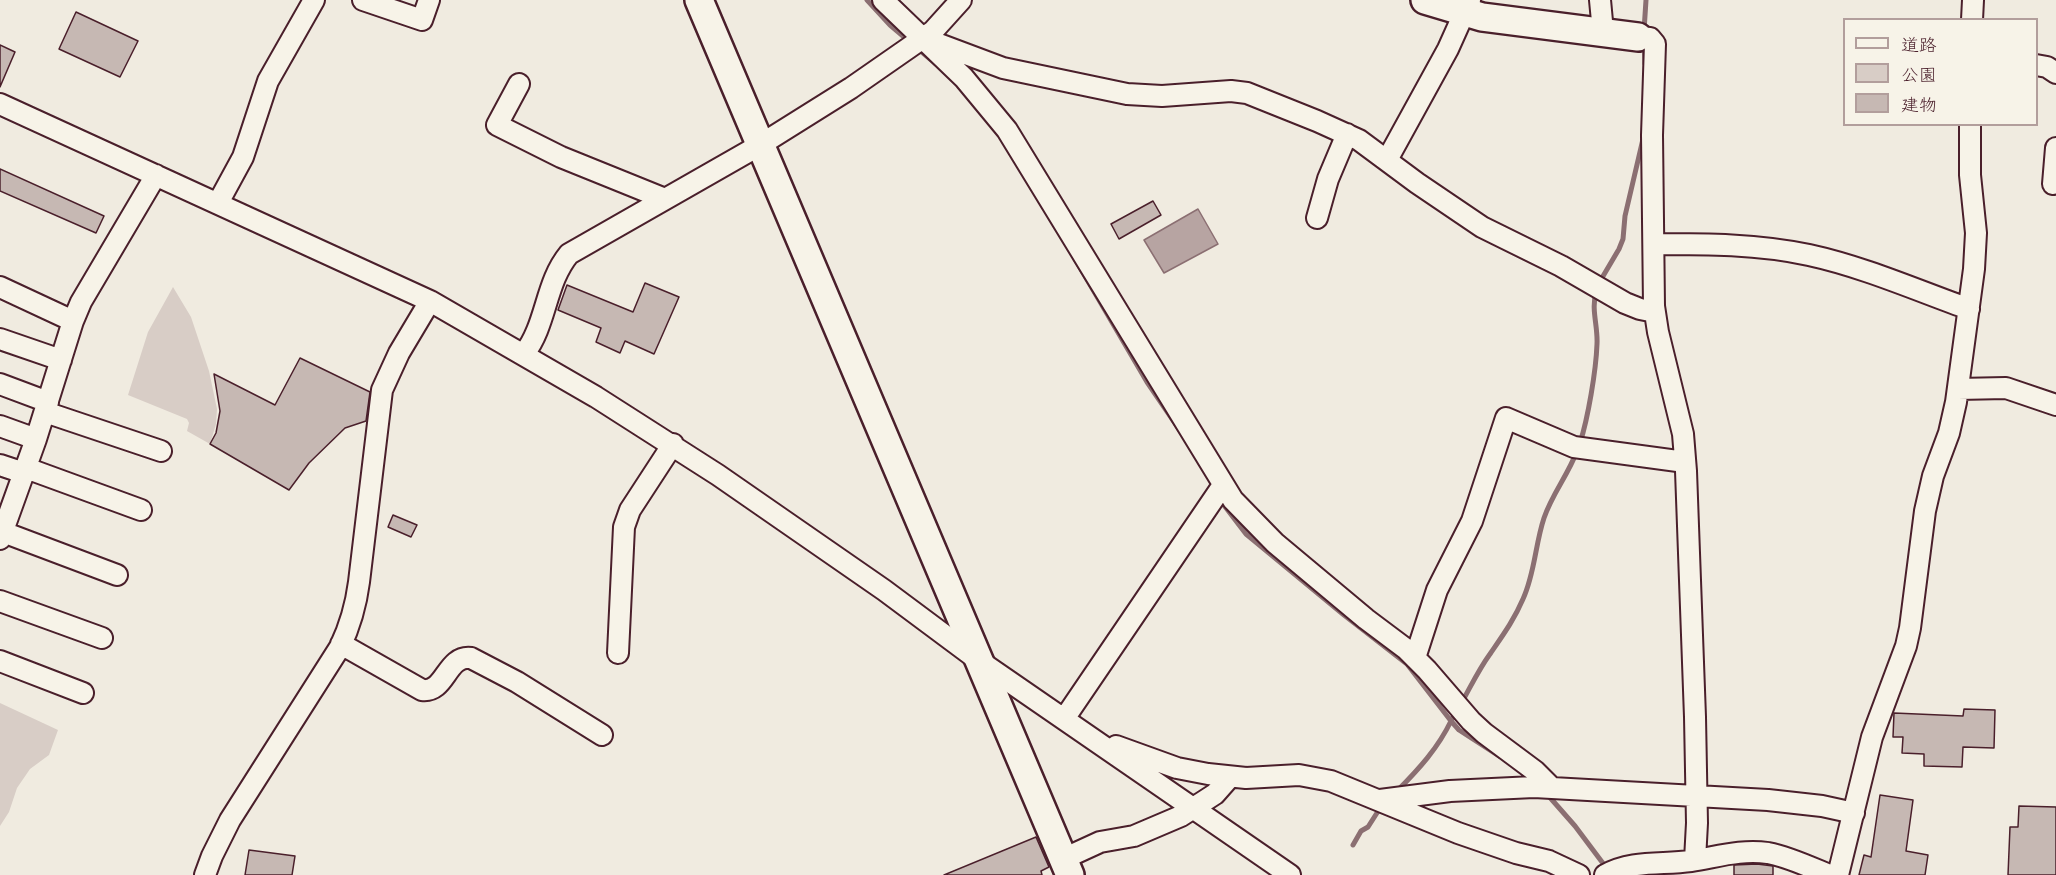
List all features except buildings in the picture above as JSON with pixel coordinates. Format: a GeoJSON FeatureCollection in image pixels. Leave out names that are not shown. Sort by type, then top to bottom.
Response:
{"type":"FeatureCollection","features":[{"type":"Feature","properties":{"kind":"street"},"geometry":{"type":"LineString","coordinates":[[218,203],[243,157],[268,81],[314,0]]}},
{"type":"Feature","properties":{"kind":"street"},"geometry":{"type":"LineString","coordinates":[[363,0],[422,20],[429,0]]}},
{"type":"Feature","properties":{"kind":"street"},"geometry":{"type":"LineString","coordinates":[[699,0],[1066,867],[1100,842],[1134,836],[1194,808],[1215,794],[1230,777]]}},
{"type":"Feature","properties":{"kind":"street"},"geometry":{"type":"LineString","coordinates":[[883,0],[918,42],[964,78],[1007,130],[1233,500],[1271,539],[1416,658],[1478,727],[1528,765],[1552,788]]}},
{"type":"Feature","properties":{"kind":"street"},"geometry":{"type":"LineString","coordinates":[[524,354],[538,332],[557,273],[569,254],[760,145],[851,88],[918,42],[942,22],[961,0]]}},
{"type":"Feature","properties":{"kind":"street"},"geometry":{"type":"LineString","coordinates":[[1425,0],[1467,6],[1498,19],[1650,38],[1655,44],[1652,135],[1655,312],[1683,434],[1691,592],[1696,796],[1695,860]]}},
{"type":"Feature","properties":{"kind":"street"},"geometry":{"type":"LineString","coordinates":[[1600,0],[1603,32]]}},
{"type":"Feature","properties":{"kind":"street"},"geometry":{"type":"LineString","coordinates":[[1972,0],[1972,18]]}},
{"type":"Feature","properties":{"kind":"street"},"geometry":{"type":"LineString","coordinates":[[1386,160],[1427,90],[1467,6]]}},
{"type":"Feature","properties":{"kind":"street"},"geometry":{"type":"LineString","coordinates":[[918,42],[1003,68],[1128,94],[1150,96],[1239,91],[1317,121],[1368,145],[1417,183],[1482,227],[1561,266],[1625,303],[1655,312]]}},
{"type":"Feature","properties":{"kind":"street"},"geometry":{"type":"LineString","coordinates":[[2038,65],[2047,67],[2056,73]]}},
{"type":"Feature","properties":{"kind":"street"},"geometry":{"type":"LineString","coordinates":[[519,84],[497,125],[561,156],[665,199]]}},
{"type":"Feature","properties":{"kind":"street"},"geometry":{"type":"LineString","coordinates":[[0,104],[430,301],[596,396],[672,444],[884,590],[978,660],[1290,875]]}},
{"type":"Feature","properties":{"kind":"street"},"geometry":{"type":"LineString","coordinates":[[1838,875],[1872,737],[1906,646],[1925,511],[1959,389],[1974,269],[1976,233],[1970,175],[1970,126]]}},
{"type":"Feature","properties":{"kind":"street"},"geometry":{"type":"LineString","coordinates":[[1317,218],[1328,179],[1347,134]]}},
{"type":"Feature","properties":{"kind":"street"},"geometry":{"type":"LineString","coordinates":[[2053,184],[2056,148]]}},
{"type":"Feature","properties":{"kind":"street"},"geometry":{"type":"LineString","coordinates":[[117,575],[3,525],[25,471],[81,302],[156,175]]}},
{"type":"Feature","properties":{"kind":"street"},"geometry":{"type":"LineString","coordinates":[[1654,244],[1741,246],[1809,255],[1871,273],[1969,309]]}},
{"type":"Feature","properties":{"kind":"street"},"geometry":{"type":"LineString","coordinates":[[0,287],[73,321]]}},
{"type":"Feature","properties":{"kind":"street"},"geometry":{"type":"LineString","coordinates":[[206,875],[230,820],[341,644],[350,625],[357,598],[382,390],[399,353],[430,301]]}},
{"type":"Feature","properties":{"kind":"street"},"geometry":{"type":"LineString","coordinates":[[0,339],[61,360]]}},
{"type":"Feature","properties":{"kind":"street"},"geometry":{"type":"LineString","coordinates":[[0,384],[47,407],[161,452]]}},
{"type":"Feature","properties":{"kind":"street"},"geometry":{"type":"LineString","coordinates":[[1959,389],[2006,388],[2056,405]]}},
{"type":"Feature","properties":{"kind":"street"},"geometry":{"type":"LineString","coordinates":[[1416,658],[1437,590],[1472,521],[1506,418],[1574,447],[1685,462]]}},
{"type":"Feature","properties":{"kind":"street"},"geometry":{"type":"LineString","coordinates":[[0,426],[36,439]]}},
{"type":"Feature","properties":{"kind":"street"},"geometry":{"type":"LineString","coordinates":[[618,653],[624,527],[630,510],[672,444]]}},
{"type":"Feature","properties":{"kind":"street"},"geometry":{"type":"LineString","coordinates":[[0,465],[25,471],[141,510]]}},
{"type":"Feature","properties":{"kind":"street"},"geometry":{"type":"LineString","coordinates":[[1064,719],[1223,485]]}},
{"type":"Feature","properties":{"kind":"street"},"geometry":{"type":"LineString","coordinates":[[0,601],[102,638]]}},
{"type":"Feature","properties":{"kind":"street"},"geometry":{"type":"LineString","coordinates":[[341,644],[426,691],[437,686],[455,662],[471,658],[517,682],[602,735]]}},
{"type":"Feature","properties":{"kind":"street"},"geometry":{"type":"LineString","coordinates":[[0,661],[83,693]]}},
{"type":"Feature","properties":{"kind":"street"},"geometry":{"type":"LineString","coordinates":[[1087,735],[1178,768],[1230,777],[1310,776],[1331,781],[1458,833],[1560,865],[1579,875]]}},
{"type":"Feature","properties":{"kind":"street"},"geometry":{"type":"LineString","coordinates":[[1380,800],[1467,790],[1552,788],[1790,802],[1854,813]]}},
{"type":"Feature","properties":{"kind":"street"},"geometry":{"type":"LineString","coordinates":[[1605,875],[1628,865],[1695,860],[1733,853],[1769,854],[1829,875]]}},
{"type":"Feature","properties":{"kind":"green space"},"geometry":{"type":"Polygon","coordinates":[[[173,287],[191,317],[209,371],[217,409],[216,424],[210,444],[187,431],[189,423],[187,419],[128,395],[148,332],[173,287]]]}},
{"type":"Feature","properties":{"kind":"green space"},"geometry":{"type":"Polygon","coordinates":[[[0,703],[58,730],[49,755],[30,769],[17,788],[9,812],[0,826],[0,703]]]}},
{"type":"Feature","properties":{"kind":"shaded area"},"geometry":{"type":"Polygon","coordinates":[[[1198,209],[1218,244],[1164,273],[1144,240],[1198,209]]]}},
{"type":"Feature","properties":{"kind":"waterway"},"geometry":{"type":"LineString","coordinates":[[867,0],[890,25],[936,64]]}},
{"type":"Feature","properties":{"kind":"waterway"},"geometry":{"type":"LineString","coordinates":[[1644,31],[1646,0]]}},
{"type":"Feature","properties":{"kind":"waterway"},"geometry":{"type":"LineString","coordinates":[[1644,44],[1645,64]]}},
{"type":"Feature","properties":{"kind":"waterway"},"geometry":{"type":"LineString","coordinates":[[1599,283],[1623,239],[1625,216],[1643,139]]}},
{"type":"Feature","properties":{"kind":"waterway"},"geometry":{"type":"LineString","coordinates":[[1075,259],[1147,382],[1181,432]]}},
{"type":"Feature","properties":{"kind":"waterway"},"geometry":{"type":"LineString","coordinates":[[1580,443],[1589,408],[1595,367],[1597,337],[1594,305],[1596,292]]}},
{"type":"Feature","properties":{"kind":"waterway"},"geometry":{"type":"LineString","coordinates":[[1462,702],[1520,607],[1530,579],[1544,518],[1577,451]]}},
{"type":"Feature","properties":{"kind":"waterway"},"geometry":{"type":"LineString","coordinates":[[1220,500],[1246,534],[1407,664],[1451,721],[1427,758],[1397,791]]}},
{"type":"Feature","properties":{"kind":"waterway"},"geometry":{"type":"LineString","coordinates":[[1457,710],[1451,721],[1459,730],[1499,756]]}},
{"type":"Feature","properties":{"kind":"waterway"},"geometry":{"type":"LineString","coordinates":[[1546,793],[1575,826],[1608,870]]}},
{"type":"Feature","properties":{"kind":"waterway"},"geometry":{"type":"LineString","coordinates":[[1353,845],[1382,805]]}}]}
